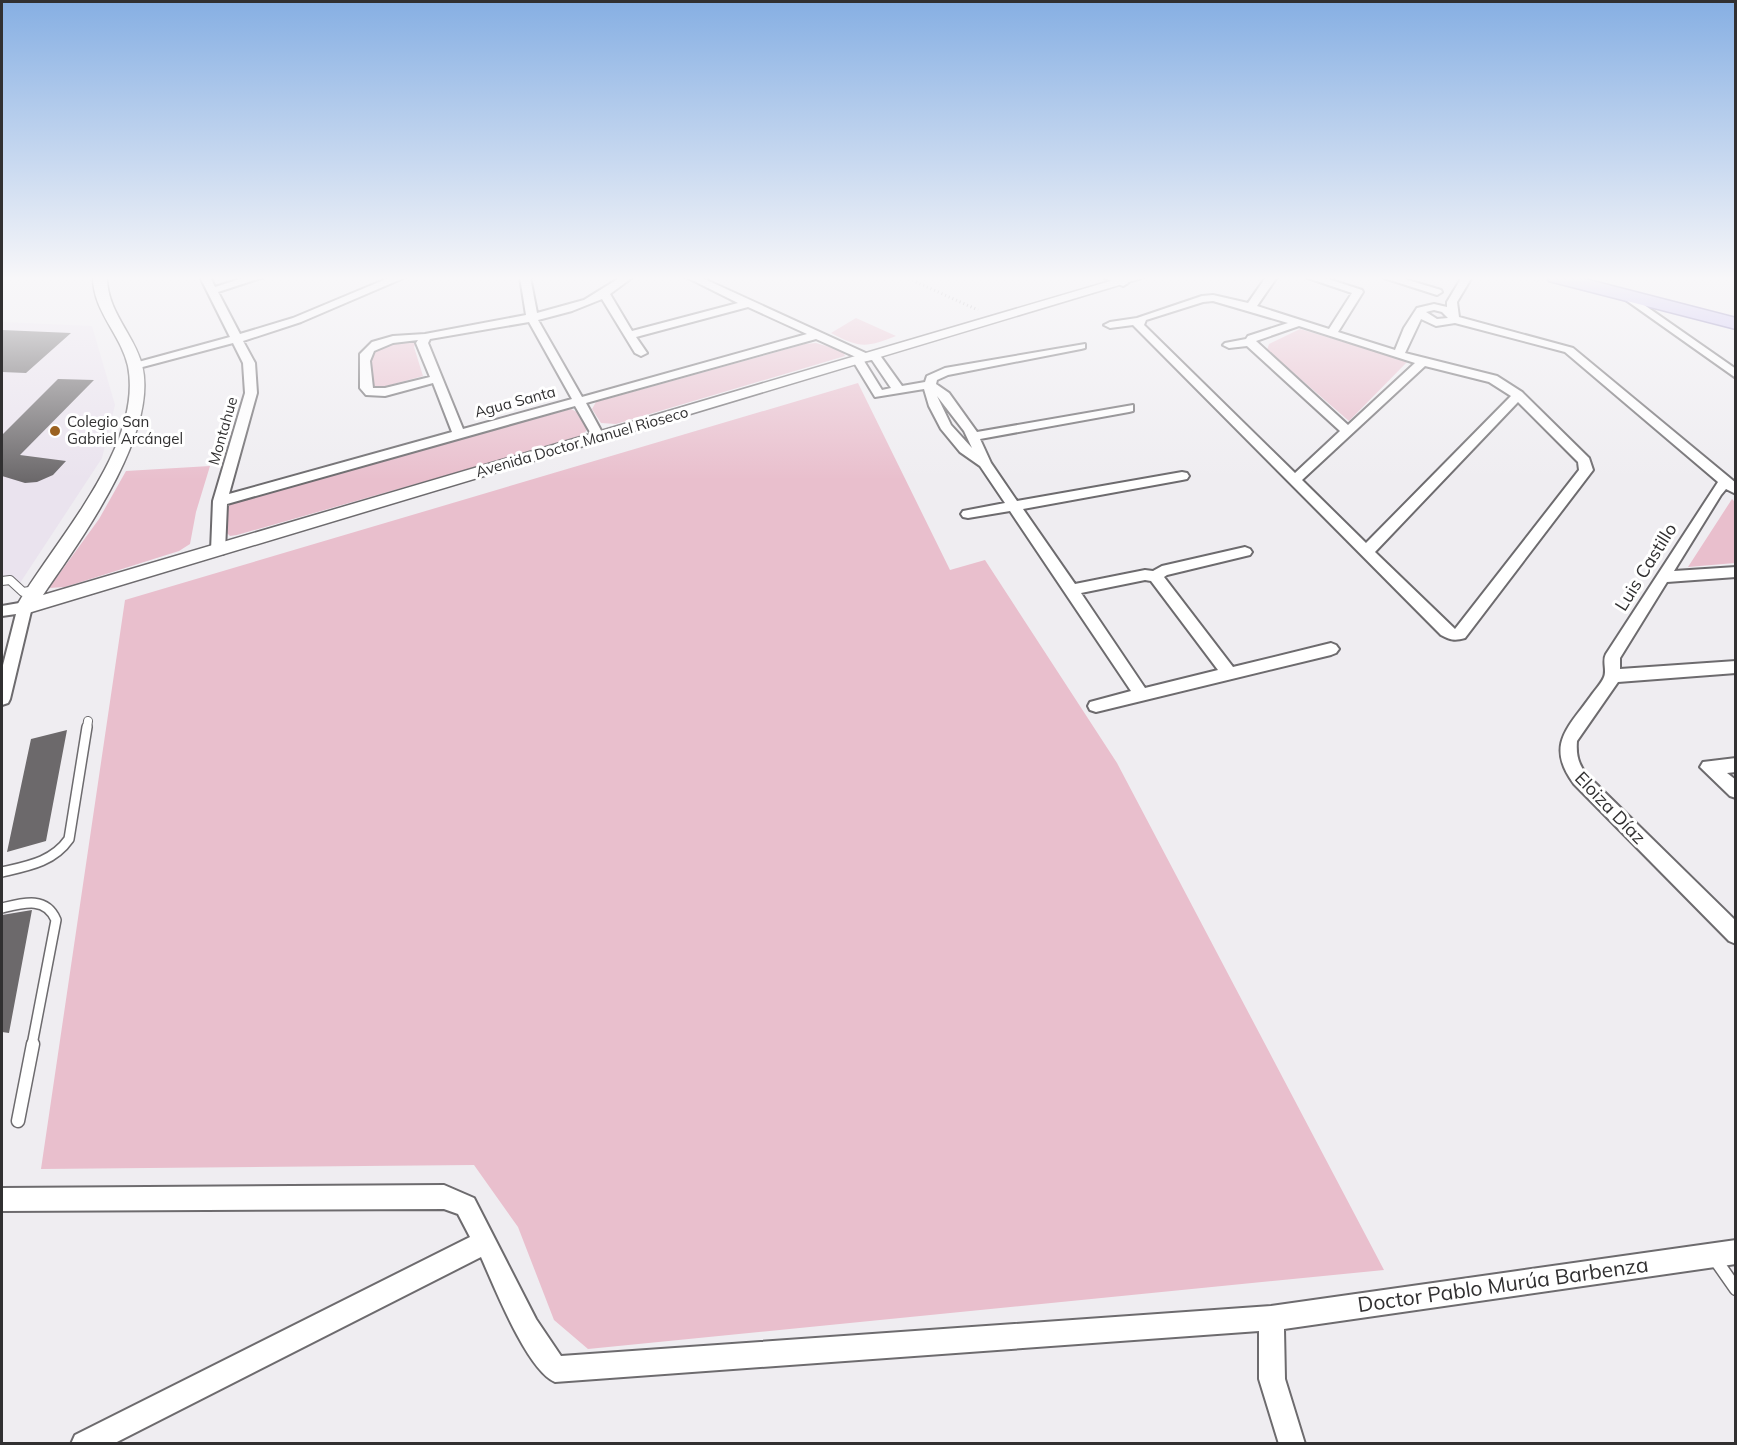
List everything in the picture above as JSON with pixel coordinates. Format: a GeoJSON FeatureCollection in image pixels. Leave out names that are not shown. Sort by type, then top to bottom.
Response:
{"type":"FeatureCollection","features":[{"type":"Feature","properties":{"kind":"street"},"geometry":{"type":"LineString","coordinates":[[2,699],[25,607],[89,511],[123,446],[138,396],[135,366],[125,344]]}},
{"type":"Feature","properties":{"kind":"street"},"geometry":{"type":"LineString","coordinates":[[135,366],[216,344]]}},
{"type":"Feature","properties":{"kind":"street","name":"Montahue"},"geometry":{"type":"LineString","coordinates":[[218,551],[220,501],[251,393],[249,363],[240,344]]}},
{"type":"Feature","properties":{"kind":"street"},"geometry":{"type":"LineString","coordinates":[[384,344],[369,350],[365,357],[366,388],[370,392],[384,392],[436,379]]}},
{"type":"Feature","properties":{"kind":"street"},"geometry":{"type":"LineString","coordinates":[[423,344],[459,434]]}},
{"type":"Feature","properties":{"kind":"street"},"geometry":{"type":"LineString","coordinates":[[547,344],[598,436]]}},
{"type":"Feature","properties":{"kind":"street"},"geometry":{"type":"LineString","coordinates":[[636,344],[641,352]]}},
{"type":"Feature","properties":{"kind":"street","name":"Agua Santa"},"geometry":{"type":"LineString","coordinates":[[220,501],[783,344]]}},
{"type":"Feature","properties":{"kind":"street"},"geometry":{"type":"LineString","coordinates":[[838,344],[867,358],[898,391]]}},
{"type":"Feature","properties":{"kind":"street","name":"Avenida Doctor Manuel Rioseco"},"geometry":{"type":"LineString","coordinates":[[25,607],[914,344]]}},
{"type":"Feature","properties":{"kind":"street"},"geometry":{"type":"LineString","coordinates":[[1156,344],[1446,631],[1453,635],[1460,634],[1586,470],[1584,461],[1518,395],[1493,379],[1423,362],[1368,344]]}},
{"type":"Feature","properties":{"kind":"street"},"geometry":{"type":"LineString","coordinates":[[1229,345],[1233,344]]}},
{"type":"Feature","properties":{"kind":"street"},"geometry":{"type":"LineString","coordinates":[[1253,344],[1347,431]]}},
{"type":"Feature","properties":{"kind":"street"},"geometry":{"type":"LineString","coordinates":[[1399,354],[1403,344]]}},
{"type":"Feature","properties":{"kind":"street"},"geometry":{"type":"LineString","coordinates":[[1549,344],[1569,350],[1730,486]]}},
{"type":"Feature","properties":{"kind":"street"},"geometry":{"type":"LineString","coordinates":[[1694,344],[1736,375]]}},
{"type":"Feature","properties":{"kind":"street"},"geometry":{"type":"LineString","coordinates":[[986,463],[964,448],[933,407],[929,395],[931,378],[945,372],[1082,346]]}},
{"type":"Feature","properties":{"kind":"street"},"geometry":{"type":"LineString","coordinates":[[867,358],[879,394],[929,385],[945,396],[973,436],[986,463],[1014,506],[1141,694]]}},
{"type":"Feature","properties":{"kind":"street"},"geometry":{"type":"LineString","coordinates":[[1294,481],[1423,362]]}},
{"type":"Feature","properties":{"kind":"street"},"geometry":{"type":"LineString","coordinates":[[1366,552],[1518,395]]}},
{"type":"Feature","properties":{"kind":"street"},"geometry":{"type":"LineString","coordinates":[[973,436],[1129,408]]}},
{"type":"Feature","properties":{"kind":"street"},"geometry":{"type":"LineString","coordinates":[[968,514],[1182,476]]}},
{"type":"Feature","properties":{"kind":"street","name":"Luis Castillo"},"geometry":{"type":"LineString","coordinates":[[1613,676],[1612,658],[1716,492],[1730,486]]}},
{"type":"Feature","properties":{"kind":"street"},"geometry":{"type":"LineString","coordinates":[[1156,577],[1162,571],[1245,552]]}},
{"type":"Feature","properties":{"kind":"street"},"geometry":{"type":"LineString","coordinates":[[1662,577],[1736,572]]}},
{"type":"Feature","properties":{"kind":"street"},"geometry":{"type":"LineString","coordinates":[[1072,590],[1145,575],[1156,577],[1229,674]]}},
{"type":"Feature","properties":{"kind":"street"},"geometry":{"type":"LineString","coordinates":[[2,610],[25,607]]}},
{"type":"Feature","properties":{"kind":"street"},"geometry":{"type":"LineString","coordinates":[[1096,706],[1331,649]]}},
{"type":"Feature","properties":{"kind":"street"},"geometry":{"type":"LineString","coordinates":[[1613,676],[1736,667]]}},
{"type":"Feature","properties":{"kind":"street","name":"Eloiza Díaz"},"geometry":{"type":"LineString","coordinates":[[1613,676],[1569,740],[1568,763],[1580,779],[1736,934]]}},
{"type":"Feature","properties":{"kind":"street"},"geometry":{"type":"LineString","coordinates":[[1736,765],[1709,767],[1736,791]]}},
{"type":"Feature","properties":{"kind":"street"},"geometry":{"type":"LineString","coordinates":[[2,1199],[444,1197],[466,1206],[486,1242],[84,1443]]}},
{"type":"Feature","properties":{"kind":"street","name":"Doctor Pablo Murúa Barbenza"},"geometry":{"type":"LineString","coordinates":[[486,1242],[527,1329],[555,1369],[1271,1318],[1724,1254]]}},
{"type":"Feature","properties":{"kind":"street"},"geometry":{"type":"LineString","coordinates":[[1271,1318],[1272,1379],[1292,1443]]}},
{"type":"Feature","properties":{"kind":"lane"},"geometry":{"type":"LineString","coordinates":[[2,581],[10,580],[24,592],[36,590]]}},
{"type":"Feature","properties":{"kind":"lane"},"geometry":{"type":"LineString","coordinates":[[2,872],[44,861],[57,854],[67,844],[88,721]]}},
{"type":"Feature","properties":{"kind":"lane"},"geometry":{"type":"LineString","coordinates":[[2,908],[37,902],[50,908],[56,920],[18,1121]]}},
{"type":"Feature","properties":{"kind":"lane"},"geometry":{"type":"LineString","coordinates":[[1724,1254],[1736,1289]]}},
{"type":"Feature","properties":{"kind":"shaded area","name":"Colegio San Gabriel Arcángel"},"geometry":{"type":"Polygon","coordinates":[[[2,344],[97,344],[115,405],[102,458],[20,583],[2,585],[2,344]]]}},
{"type":"Feature","properties":{"kind":"shaded area"},"geometry":{"type":"Polygon","coordinates":[[[387,344],[415,344],[414,347],[423,376],[379,388],[371,386],[369,356],[387,344]]]}},
{"type":"Feature","properties":{"kind":"shaded area"},"geometry":{"type":"Polygon","coordinates":[[[803,344],[821,344],[843,351],[845,356],[616,424],[601,423],[592,409],[596,402],[803,344]]]}},
{"type":"Feature","properties":{"kind":"shaded area"},"geometry":{"type":"Polygon","coordinates":[[[1269,344],[1352,344],[1408,361],[1349,421],[1267,350],[1269,344]]]}},
{"type":"Feature","properties":{"kind":"shaded area"},"geometry":{"type":"Polygon","coordinates":[[[858,383],[950,570],[985,560],[1117,763],[1384,1270],[588,1349],[554,1320],[518,1227],[474,1165],[41,1169],[125,600],[858,383]]]}},
{"type":"Feature","properties":{"kind":"shaded area"},"geometry":{"type":"Polygon","coordinates":[[[571,409],[577,412],[587,430],[580,437],[237,535],[230,536],[225,531],[225,509],[235,500],[571,409]]]}},
{"type":"Feature","properties":{"kind":"shaded area"},"geometry":{"type":"Polygon","coordinates":[[[210,466],[196,512],[190,544],[179,551],[65,587],[49,588],[99,519],[126,471],[210,466]]]}},
{"type":"Feature","properties":{"kind":"shaded area"},"geometry":{"type":"Polygon","coordinates":[[[1732,499],[1735,502],[1735,563],[1688,567],[1732,499]]]}},
{"type":"Feature","properties":{"kind":"building"},"geometry":{"type":"Polygon","coordinates":[[[2,344],[58,344],[26,373],[2,372],[2,344]]]}},
{"type":"Feature","properties":{"kind":"building"},"geometry":{"type":"Polygon","coordinates":[[[58,379],[94,380],[20,455],[66,461],[53,475],[37,482],[25,483],[2,476],[2,435],[58,379]]]}},
{"type":"Feature","properties":{"kind":"building"},"geometry":{"type":"Polygon","coordinates":[[[67,730],[46,841],[7,852],[31,739],[67,730]]]}},
{"type":"Feature","properties":{"kind":"building"},"geometry":{"type":"Polygon","coordinates":[[[32,910],[9,1033],[2,1032],[2,915],[32,910]]]}},
{"type":"Feature","properties":{"kind":"place","name":"Colegio San Gabriel Arcángel"},"geometry":{"type":"Point","coordinates":[55,431]}}]}
